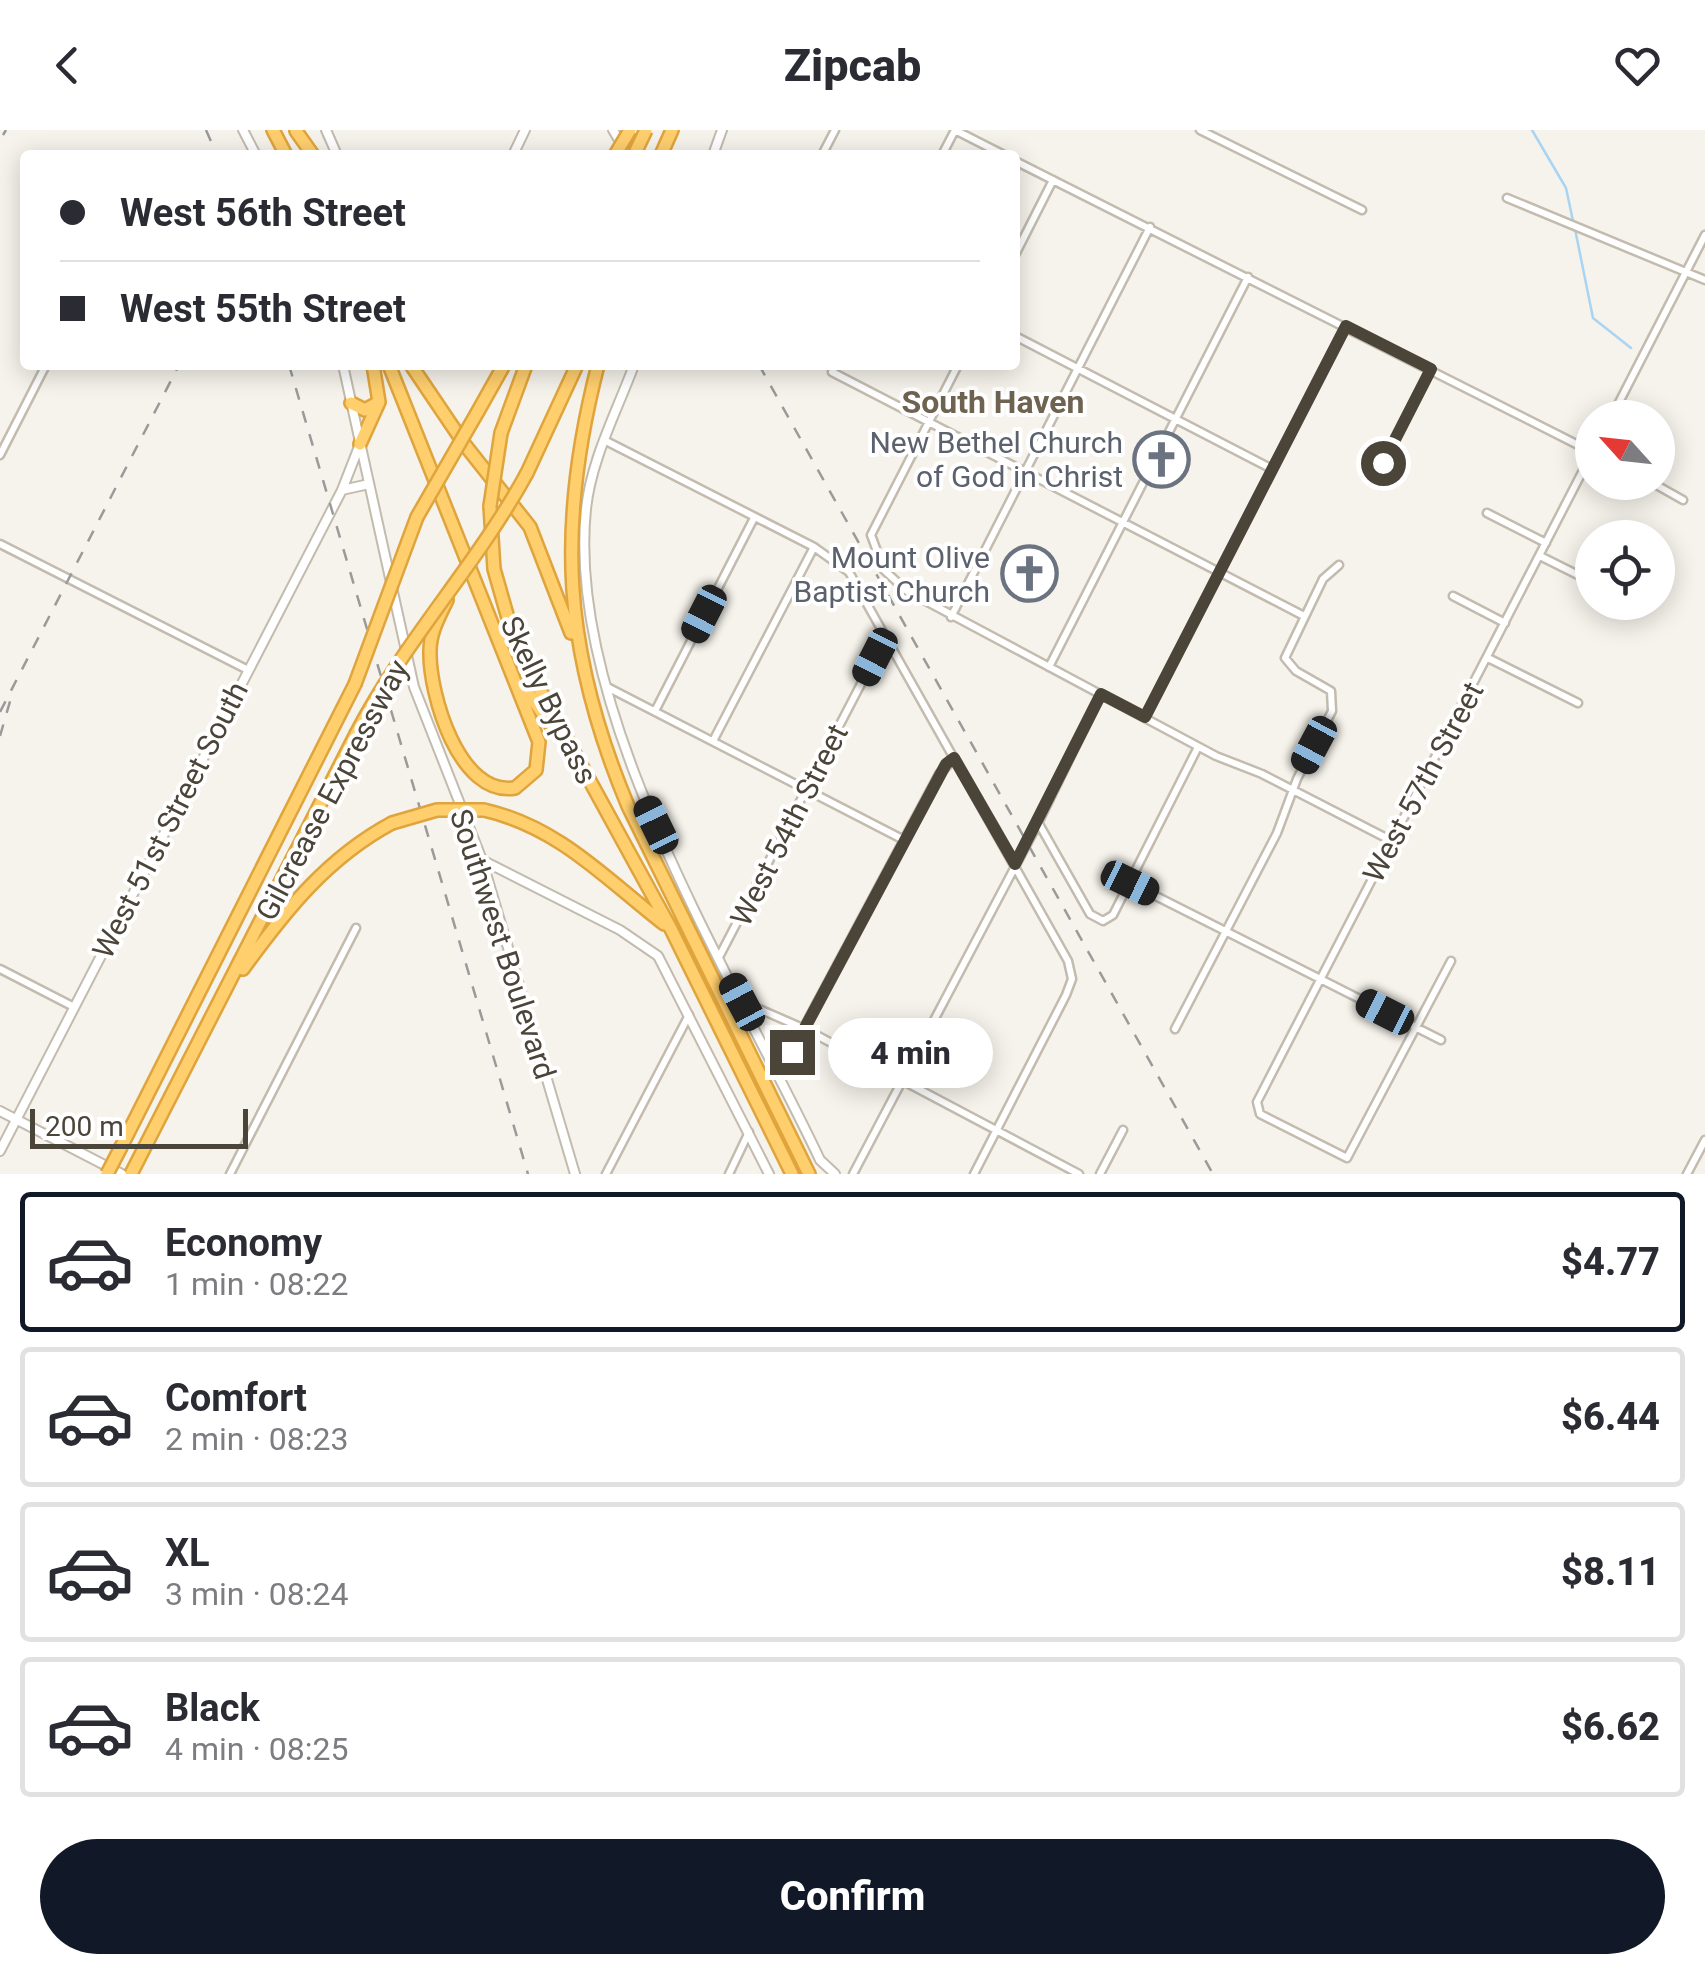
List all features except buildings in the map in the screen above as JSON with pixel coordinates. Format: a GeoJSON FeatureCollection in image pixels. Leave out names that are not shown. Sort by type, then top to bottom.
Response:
{"type":"FeatureCollection","features":[{"type":"Feature","properties":{"kind":"highway"},"geometry":{"type":"LineString","coordinates":[[360,444],[379,402],[373,370]]}},
{"type":"Feature","properties":{"kind":"highway"},"geometry":{"type":"LineString","coordinates":[[392,370],[512,669],[540,755],[528,781],[501,789],[479,780],[457,748],[439,703],[430,656],[434,628],[456,581]]}},
{"type":"Feature","properties":{"kind":"highway"},"geometry":{"type":"LineString","coordinates":[[414,370],[530,527],[577,651]]}},
{"type":"Feature","properties":{"kind":"highway"},"geometry":{"type":"LineString","coordinates":[[423,370],[438,407]]}},
{"type":"Feature","properties":{"kind":"highway","name":"Gilcrease Expressway"},"geometry":{"type":"LineString","coordinates":[[107,1174],[355,684],[418,517],[501,370]]}},
{"type":"Feature","properties":{"kind":"highway","name":"Skelly Bypass"},"geometry":{"type":"LineString","coordinates":[[524,370],[501,432],[490,506],[494,569],[509,630],[670,928],[792,1174]]}},
{"type":"Feature","properties":{"kind":"highway","name":"Gilcrease Expressway"},"geometry":{"type":"LineString","coordinates":[[131,1174],[356,734],[394,669],[527,473],[575,370]]}},
{"type":"Feature","properties":{"kind":"highway","name":"Skelly Bypass"},"geometry":{"type":"LineString","coordinates":[[597,370],[572,498],[577,651],[606,753],[628,806],[809,1174]]}},
{"type":"Feature","properties":{"kind":"highway"},"geometry":{"type":"LineString","coordinates":[[351,403],[366,410],[379,402]]}},
{"type":"Feature","properties":{"kind":"highway"},"geometry":{"type":"LineString","coordinates":[[512,669],[591,786]]}},
{"type":"Feature","properties":{"kind":"highway"},"geometry":{"type":"LineString","coordinates":[[218,1004],[306,887],[337,858],[392,823],[437,810],[484,810],[518,820],[575,850],[670,928]]}},
{"type":"Feature","properties":{"kind":"street"},"geometry":{"type":"LineString","coordinates":[[955,130],[994,150]]}},
{"type":"Feature","properties":{"kind":"street"},"geometry":{"type":"LineString","coordinates":[[1200,130],[1362,210]]}},
{"type":"Feature","properties":{"kind":"street"},"geometry":{"type":"LineString","coordinates":[[1020,163],[1575,444]]}},
{"type":"Feature","properties":{"kind":"street"},"geometry":{"type":"LineString","coordinates":[[1020,245],[1053,180]]}},
{"type":"Feature","properties":{"kind":"street"},"geometry":{"type":"LineString","coordinates":[[1507,198],[1705,280]]}},
{"type":"Feature","properties":{"kind":"street"},"geometry":{"type":"LineString","coordinates":[[952,617],[1150,228]]}},
{"type":"Feature","properties":{"kind":"street"},"geometry":{"type":"LineString","coordinates":[[1620,400],[1705,235]]}},
{"type":"Feature","properties":{"kind":"street"},"geometry":{"type":"LineString","coordinates":[[1049,668],[1248,277]]}},
{"type":"Feature","properties":{"kind":"street"},"geometry":{"type":"LineString","coordinates":[[1145,717],[1346,326]]}},
{"type":"Feature","properties":{"kind":"street"},"geometry":{"type":"LineString","coordinates":[[1020,339],[1272,469]]}},
{"type":"Feature","properties":{"kind":"street"},"geometry":{"type":"LineString","coordinates":[[1380,485],[1383,463],[1431,369]]}},
{"type":"Feature","properties":{"kind":"street"},"geometry":{"type":"LineString","coordinates":[[0,455],[43,370]]}},
{"type":"Feature","properties":{"kind":"street","name":"Southwest Boulevard"},"geometry":{"type":"LineString","coordinates":[[344,370],[418,702],[482,860],[575,1174]]}},
{"type":"Feature","properties":{"kind":"street"},"geometry":{"type":"LineString","coordinates":[[632,370],[588,492],[584,546],[591,613],[609,688],[642,797],[820,1160],[835,1174]]}},
{"type":"Feature","properties":{"kind":"street"},"geometry":{"type":"LineString","coordinates":[[837,370],[927,424],[1304,616]]}},
{"type":"Feature","properties":{"kind":"street"},"geometry":{"type":"LineString","coordinates":[[955,370],[872,535],[878,558],[895,582],[952,617],[1198,747],[1392,841]]}},
{"type":"Feature","properties":{"kind":"street"},"geometry":{"type":"LineString","coordinates":[[606,441],[814,547],[850,572],[1015,864],[1072,978],[974,1174]]}},
{"type":"Feature","properties":{"kind":"street","name":"West 51st Street South"},"geometry":{"type":"LineString","coordinates":[[0,1151],[342,490],[360,444]]}},
{"type":"Feature","properties":{"kind":"street"},"geometry":{"type":"LineString","coordinates":[[342,490],[369,484]]}},
{"type":"Feature","properties":{"kind":"street","name":"West 57th Street"},"geometry":{"type":"LineString","coordinates":[[1418,1028],[1347,1158],[1257,1110],[1257,1102],[1575,486]]}},
{"type":"Feature","properties":{"kind":"street"},"geometry":{"type":"LineString","coordinates":[[1675,495],[1684,500]]}},
{"type":"Feature","properties":{"kind":"street"},"geometry":{"type":"LineString","coordinates":[[1488,513],[1546,543]]}},
{"type":"Feature","properties":{"kind":"street"},"geometry":{"type":"LineString","coordinates":[[655,711],[754,518]]}},
{"type":"Feature","properties":{"kind":"street"},"geometry":{"type":"LineString","coordinates":[[0,544],[248,670]]}},
{"type":"Feature","properties":{"kind":"street"},"geometry":{"type":"LineString","coordinates":[[713,741],[814,547]]}},
{"type":"Feature","properties":{"kind":"street"},"geometry":{"type":"LineString","coordinates":[[1540,556],[1575,574]]}},
{"type":"Feature","properties":{"kind":"street"},"geometry":{"type":"LineString","coordinates":[[1175,1029],[1223,930],[1277,833],[1293,790],[1332,711],[1333,696],[1324,686],[1296,671],[1285,658],[1323,579],[1339,565]]}},
{"type":"Feature","properties":{"kind":"street"},"geometry":{"type":"LineString","coordinates":[[1453,596],[1505,623]]}},
{"type":"Feature","properties":{"kind":"street","name":"West 54th Street"},"geometry":{"type":"LineString","coordinates":[[718,958],[875,657],[889,640]]}},
{"type":"Feature","properties":{"kind":"street"},"geometry":{"type":"LineString","coordinates":[[1488,658],[1578,703]]}},
{"type":"Feature","properties":{"kind":"street"},"geometry":{"type":"LineString","coordinates":[[609,688],[904,840]]}},
{"type":"Feature","properties":{"kind":"street"},"geometry":{"type":"LineString","coordinates":[[852,1174],[1038,823],[1101,694]]}},
{"type":"Feature","properties":{"kind":"street"},"geometry":{"type":"LineString","coordinates":[[1038,823],[1090,914],[1102,921],[1113,916],[1198,747]]}},
{"type":"Feature","properties":{"kind":"street"},"geometry":{"type":"LineString","coordinates":[[779,1074],[939,774],[954,758]]}},
{"type":"Feature","properties":{"kind":"street"},"geometry":{"type":"LineString","coordinates":[[482,860],[620,930],[658,956],[750,1130],[769,1174]]}},
{"type":"Feature","properties":{"kind":"street"},"geometry":{"type":"LineString","coordinates":[[1130,883],[1440,1040]]}},
{"type":"Feature","properties":{"kind":"street"},"geometry":{"type":"LineString","coordinates":[[230,1174],[356,928]]}},
{"type":"Feature","properties":{"kind":"street"},"geometry":{"type":"LineString","coordinates":[[1418,1028],[1451,960]]}},
{"type":"Feature","properties":{"kind":"street"},"geometry":{"type":"LineString","coordinates":[[0,969],[74,1007]]}},
{"type":"Feature","properties":{"kind":"street"},"geometry":{"type":"LineString","coordinates":[[742,1002],[805,1029],[1078,1174]]}},
{"type":"Feature","properties":{"kind":"street"},"geometry":{"type":"LineString","coordinates":[[606,1174],[690,1014]]}},
{"type":"Feature","properties":{"kind":"street"},"geometry":{"type":"LineString","coordinates":[[0,1110],[122,1174]]}},
{"type":"Feature","properties":{"kind":"street"},"geometry":{"type":"LineString","coordinates":[[729,1174],[750,1130]]}},
{"type":"Feature","properties":{"kind":"street"},"geometry":{"type":"LineString","coordinates":[[1100,1174],[1122,1130]]}},
{"type":"Feature","properties":{"kind":"street"},"geometry":{"type":"LineString","coordinates":[[1688,1174],[1705,1140]]}},
{"type":"Feature","properties":{"kind":"waterway"},"geometry":{"type":"LineString","coordinates":[[1532,130],[1566,188],[1573,221]]}},
{"type":"Feature","properties":{"kind":"waterway"},"geometry":{"type":"LineString","coordinates":[[1575,229],[1593,318],[1631,348]]}},
{"type":"Feature","properties":{"kind":"railway"},"geometry":{"type":"LineString","coordinates":[[3,135],[6,130]]}},
{"type":"Feature","properties":{"kind":"railway"},"geometry":{"type":"LineString","coordinates":[[206,130],[215,150]]}},
{"type":"Feature","properties":{"kind":"railway"},"geometry":{"type":"LineString","coordinates":[[627,130],[638,150]]}},
{"type":"Feature","properties":{"kind":"railway"},"geometry":{"type":"LineString","coordinates":[[0,712],[176,370]]}},
{"type":"Feature","properties":{"kind":"railway"},"geometry":{"type":"LineString","coordinates":[[290,370],[528,1174]]}},
{"type":"Feature","properties":{"kind":"railway"},"geometry":{"type":"LineString","coordinates":[[762,370],[1213,1174]]}},
{"type":"Feature","properties":{"kind":"railway"},"geometry":{"type":"LineString","coordinates":[[0,736],[11,698]]}},
{"type":"Feature","properties":{"kind":"place","name":"New Bethel Church of God in Christ"},"geometry":{"type":"Point","coordinates":[1162,459]}},
{"type":"Feature","properties":{"kind":"place","name":"Mount Olive Baptist Church"},"geometry":{"type":"Point","coordinates":[1029,574]}},
{"type":"Feature","properties":{"kind":"district","name":"South Haven"},"geometry":{"type":"Point","coordinates":[993,402]}},
{"type":"Feature","properties":{"kind":"route"},"geometry":{"type":"LineString","coordinates":[[792,1052],[946,764],[954,758],[1015,864],[1101,694],[1145,717],[1346,326],[1431,369],[1383,463]]}}]}
